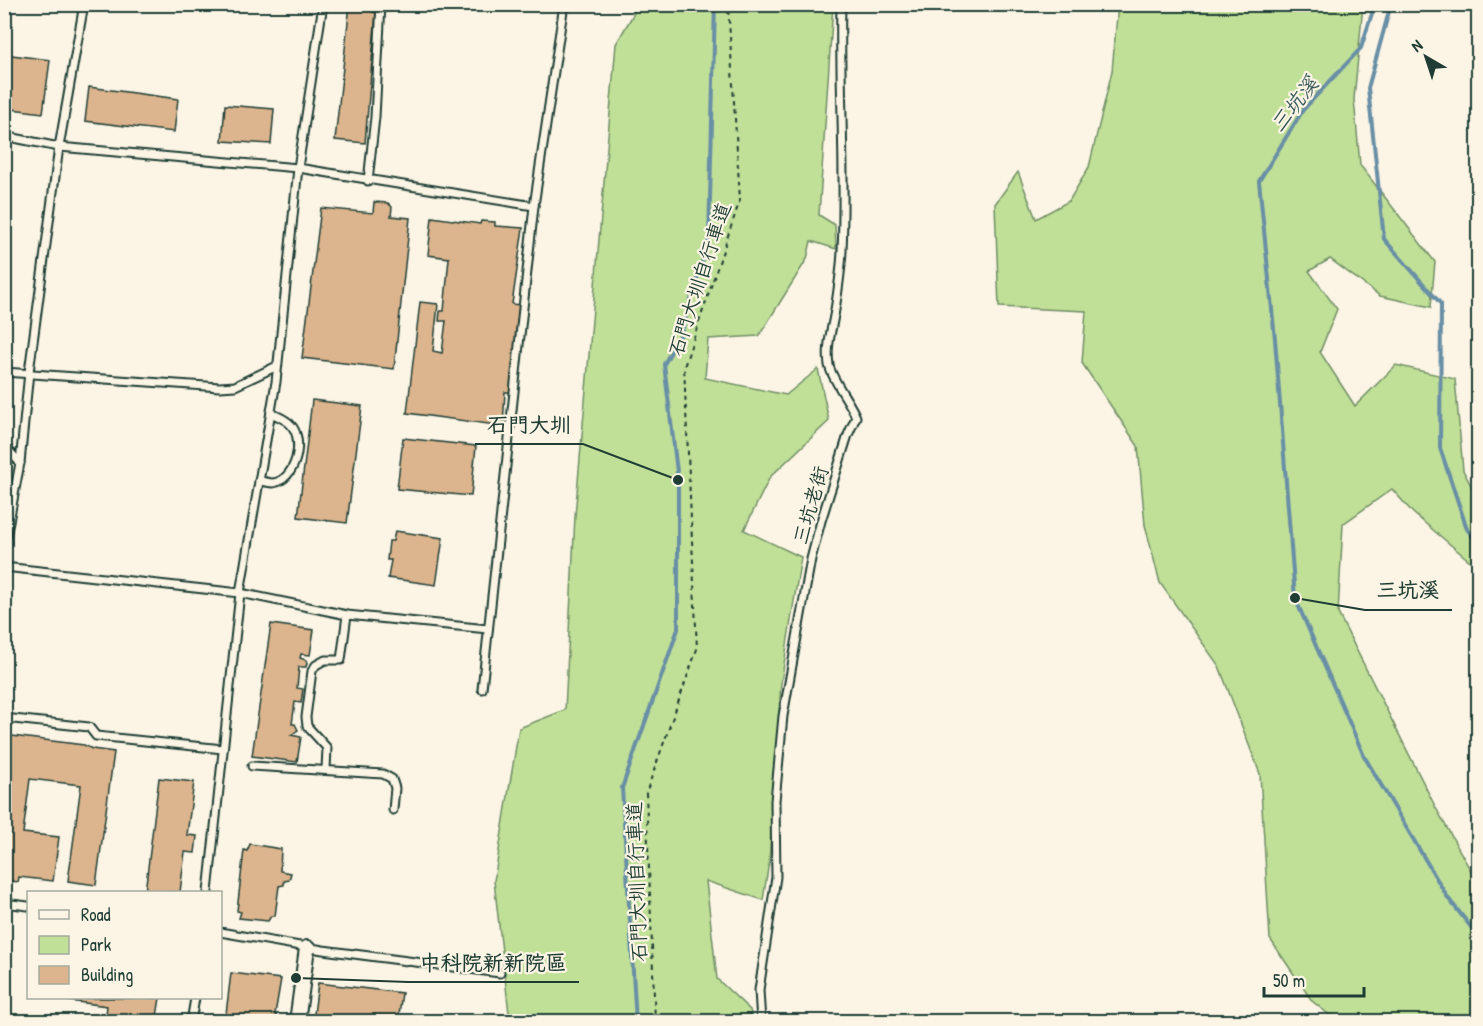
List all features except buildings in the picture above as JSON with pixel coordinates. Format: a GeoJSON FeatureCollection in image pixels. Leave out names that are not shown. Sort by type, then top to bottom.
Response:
{"type":"FeatureCollection","features":[{"type":"Feature","properties":{"kind":"street"},"geometry":{"type":"LineString","coordinates":[[297,1022],[308,948]]}},
{"type":"Feature","properties":{"kind":"lane"},"geometry":{"type":"LineString","coordinates":[[4,548],[20,463],[29,372],[59,147],[84,4]]}},
{"type":"Feature","properties":{"kind":"lane"},"geometry":{"type":"LineString","coordinates":[[208,891],[240,593],[271,413],[298,168],[323,4]]}},
{"type":"Feature","properties":{"kind":"lane"},"geometry":{"type":"LineString","coordinates":[[368,181],[375,117],[381,4]]}},
{"type":"Feature","properties":{"kind":"lane"},"geometry":{"type":"LineString","coordinates":[[482,688],[534,206],[564,4]]}},
{"type":"Feature","properties":{"kind":"lane","name":"三坑老街"},"geometry":{"type":"LineString","coordinates":[[761,1022],[759,990],[776,877],[775,801],[783,716],[812,559],[824,510],[856,417],[829,368],[828,348],[842,252],[841,4]]}},
{"type":"Feature","properties":{"kind":"lane"},"geometry":{"type":"LineString","coordinates":[[1474,4],[1479,10]]}},
{"type":"Feature","properties":{"kind":"lane"},"geometry":{"type":"LineString","coordinates":[[4,136],[59,147],[298,168],[534,206]]}},
{"type":"Feature","properties":{"kind":"lane"},"geometry":{"type":"LineString","coordinates":[[4,372],[220,387],[235,386],[277,366]]}},
{"type":"Feature","properties":{"kind":"lane"},"geometry":{"type":"LineString","coordinates":[[259,481],[274,483],[288,476],[296,460],[299,438],[291,424],[271,413]]}},
{"type":"Feature","properties":{"kind":"lane"},"geometry":{"type":"LineString","coordinates":[[4,445],[20,463]]}},
{"type":"Feature","properties":{"kind":"lane"},"geometry":{"type":"LineString","coordinates":[[4,567],[240,593],[346,615],[488,629]]}},
{"type":"Feature","properties":{"kind":"lane"},"geometry":{"type":"LineString","coordinates":[[326,769],[327,748],[307,726],[306,717],[312,671],[316,665],[325,660],[341,660],[346,615]]}},
{"type":"Feature","properties":{"kind":"lane"},"geometry":{"type":"LineString","coordinates":[[4,718],[89,727],[96,736],[224,749]]}},
{"type":"Feature","properties":{"kind":"lane"},"geometry":{"type":"LineString","coordinates":[[252,766],[383,774],[392,779],[395,788],[393,810]]}},
{"type":"Feature","properties":{"kind":"lane"},"geometry":{"type":"LineString","coordinates":[[4,903],[27,906]]}},
{"type":"Feature","properties":{"kind":"lane"},"geometry":{"type":"LineString","coordinates":[[222,932],[308,948],[501,973]]}},
{"type":"Feature","properties":{"kind":"lane"},"geometry":{"type":"LineString","coordinates":[[191,1022],[195,999]]}},
{"type":"Feature","properties":{"kind":"path","name":"石門大圳自行車道"},"geometry":{"type":"LineString","coordinates":[[655,1022],[646,793],[697,649],[684,367],[740,200],[728,4]]}},
{"type":"Feature","properties":{"kind":"green space"},"geometry":{"type":"Polygon","coordinates":[[[633,5],[833,5],[819,215],[835,225],[836,249],[811,241],[807,259],[759,336],[708,339],[705,378],[786,395],[818,369],[829,421],[770,477],[744,530],[801,557],[781,683],[769,862],[763,900],[706,881],[717,979],[750,1010],[753,1021],[510,1022],[494,881],[519,728],[565,710],[575,516],[616,44],[634,13],[633,5]]]}},
{"type":"Feature","properties":{"kind":"green space"},"geometry":{"type":"Polygon","coordinates":[[[1118,5],[1363,5],[1354,99],[1360,165],[1435,262],[1431,307],[1380,296],[1330,259],[1309,271],[1337,309],[1320,352],[1355,406],[1396,365],[1455,379],[1463,470],[1478,499],[1478,568],[1413,513],[1392,489],[1343,524],[1338,613],[1436,808],[1478,884],[1478,1021],[1337,1021],[1312,1001],[1270,939],[1260,774],[1219,666],[1160,583],[1145,525],[1138,446],[1082,363],[1086,311],[999,307],[995,204],[1018,172],[1036,219],[1069,201],[1089,167],[1112,71],[1118,5]]]}},
{"type":"Feature","properties":{"kind":"waterway"},"geometry":{"type":"LineString","coordinates":[[636,1022],[622,788],[678,629],[678,480],[664,364],[681,334],[709,238],[715,4]]}},
{"type":"Feature","properties":{"kind":"waterway","name":"三坑溪"},"geometry":{"type":"LineString","coordinates":[[1375,4],[1361,48],[1303,110],[1259,181],[1275,339],[1295,598],[1364,756],[1448,898],[1478,936]]}},
{"type":"Feature","properties":{"kind":"waterway"},"geometry":{"type":"LineString","coordinates":[[1391,4],[1368,88],[1384,239],[1441,304],[1440,448],[1467,529],[1478,543]]}},
{"type":"Feature","properties":{"kind":"place","name":"石門大圳"},"geometry":{"type":"Point","coordinates":[678,480]}},
{"type":"Feature","properties":{"kind":"place","name":"三坑溪"},"geometry":{"type":"Point","coordinates":[1295,598]}},
{"type":"Feature","properties":{"kind":"place","name":"中科院新新院區"},"geometry":{"type":"Point","coordinates":[296,978]}}]}
